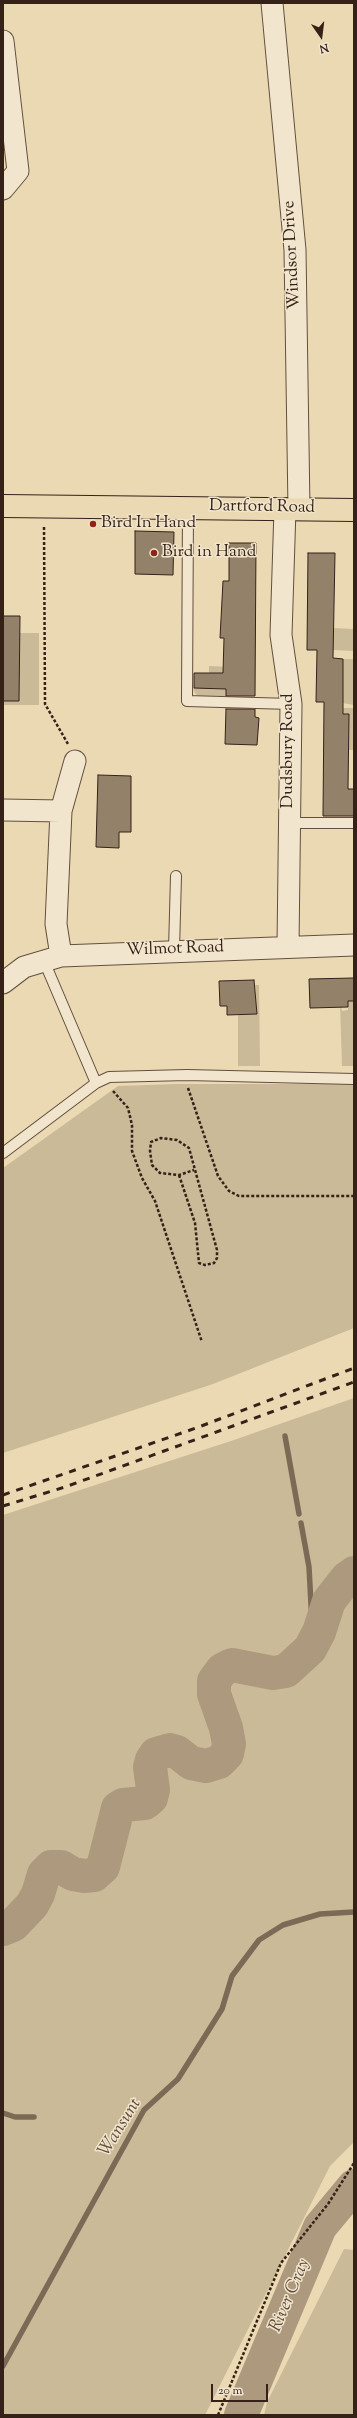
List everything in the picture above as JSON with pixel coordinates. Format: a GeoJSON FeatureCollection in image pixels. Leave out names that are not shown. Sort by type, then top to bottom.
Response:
{"type":"FeatureCollection","features":[{"type":"Feature","properties":{"kind":"main road","name":"Dartford Road"},"geometry":{"type":"LineString","coordinates":[[3,506],[354,510]]}},
{"type":"Feature","properties":{"kind":"street","name":"Windsor Drive"},"geometry":{"type":"LineString","coordinates":[[272,3],[296,250],[292,509]]}},
{"type":"Feature","properties":{"kind":"street"},"geometry":{"type":"LineString","coordinates":[[3,41],[18,171],[3,189]]}},
{"type":"Feature","properties":{"kind":"street","name":"Dudsbury Road"},"geometry":{"type":"LineString","coordinates":[[288,946],[291,704],[281,635],[292,509]]}},
{"type":"Feature","properties":{"kind":"street"},"geometry":{"type":"LineString","coordinates":[[52,958],[56,924],[61,811],[75,760]]}},
{"type":"Feature","properties":{"kind":"street"},"geometry":{"type":"LineString","coordinates":[[3,810],[61,811]]}},
{"type":"Feature","properties":{"kind":"street","name":"Wilmot Road"},"geometry":{"type":"LineString","coordinates":[[3,983],[24,966],[52,958],[174,950],[354,945]]}},
{"type":"Feature","properties":{"kind":"lane"},"geometry":{"type":"LineString","coordinates":[[188,508],[187,701],[291,704]]}},
{"type":"Feature","properties":{"kind":"lane"},"geometry":{"type":"LineString","coordinates":[[289,823],[354,823]]}},
{"type":"Feature","properties":{"kind":"lane"},"geometry":{"type":"LineString","coordinates":[[174,950],[176,876]]}},
{"type":"Feature","properties":{"kind":"lane"},"geometry":{"type":"LineString","coordinates":[[52,958],[96,1083]]}},
{"type":"Feature","properties":{"kind":"lane"},"geometry":{"type":"LineString","coordinates":[[3,1153],[96,1083],[109,1077],[187,1075],[354,1079]]}},
{"type":"Feature","properties":{"kind":"path"},"geometry":{"type":"LineString","coordinates":[[44,506],[45,704],[72,750],[75,760]]}},
{"type":"Feature","properties":{"kind":"path"},"geometry":{"type":"LineString","coordinates":[[187,1075],[189,1094],[218,1176],[229,1191],[239,1196],[354,1196]]}},
{"type":"Feature","properties":{"kind":"path"},"geometry":{"type":"LineString","coordinates":[[109,1077],[114,1092],[128,1108],[132,1124],[132,1151],[142,1178],[155,1201],[202,1342]]}},
{"type":"Feature","properties":{"kind":"path"},"geometry":{"type":"LineString","coordinates":[[179,1175],[195,1223],[199,1263],[205,1265],[214,1263],[217,1258],[217,1250],[189,1148],[177,1140],[161,1138],[151,1142],[150,1151],[152,1165],[160,1173],[179,1175],[194,1170]]}},
{"type":"Feature","properties":{"kind":"path"},"geometry":{"type":"LineString","coordinates":[[218,2415],[281,2263],[328,2204],[354,2163]]}},
{"type":"Feature","properties":{"kind":"shaded area"},"geometry":{"type":"Polygon","coordinates":[[[333,628],[354,629],[354,651],[333,650],[333,628]]]}},
{"type":"Feature","properties":{"kind":"shaded area"},"geometry":{"type":"Polygon","coordinates":[[[19,633],[39,633],[39,705],[3,705],[3,701],[19,701],[19,633]]]}},
{"type":"Feature","properties":{"kind":"shaded area"},"geometry":{"type":"Polygon","coordinates":[[[343,659],[354,659],[354,705],[343,703],[343,659]]]}},
{"type":"Feature","properties":{"kind":"shaded area"},"geometry":{"type":"Polygon","coordinates":[[[209,666],[229,667],[230,699],[200,698],[195,693],[193,688],[209,688],[209,666]]]}},
{"type":"Feature","properties":{"kind":"shaded area"},"geometry":{"type":"Polygon","coordinates":[[[341,708],[354,708],[354,750],[348,750],[349,714],[341,714],[341,708]]]}},
{"type":"Feature","properties":{"kind":"shaded area"},"geometry":{"type":"Polygon","coordinates":[[[255,985],[259,985],[260,1066],[238,1066],[238,1015],[257,1014],[255,985]]]}},
{"type":"Feature","properties":{"kind":"shaded area"},"geometry":{"type":"Polygon","coordinates":[[[348,1001],[354,1001],[354,1066],[342,1066],[340,1003],[342,1011],[348,1010],[348,1001]]]}},
{"type":"Feature","properties":{"kind":"shaded area"},"geometry":{"type":"Polygon","coordinates":[[[177,1084],[354,1084],[354,1328],[213,1384],[3,1453],[3,1168],[118,1086],[177,1084]]]}},
{"type":"Feature","properties":{"kind":"shaded area"},"geometry":{"type":"Polygon","coordinates":[[[354,1398],[354,2142],[330,2166],[205,2415],[3,2415],[3,1515],[231,1441],[354,1398]]]}},
{"type":"Feature","properties":{"kind":"shaded area"},"geometry":{"type":"Polygon","coordinates":[[[344,2249],[354,2250],[354,2415],[264,2415],[267,2402],[344,2249]]]}},
{"type":"Feature","properties":{"kind":"building","name":"Bird in Hand"},"geometry":{"type":"Polygon","coordinates":[[[135,531],[174,532],[173,575],[135,574],[135,531]]]}},
{"type":"Feature","properties":{"kind":"building"},"geometry":{"type":"Polygon","coordinates":[[[229,543],[256,543],[255,696],[226,696],[226,689],[194,688],[194,673],[223,673],[224,638],[220,638],[223,581],[229,581],[229,543]]]}},
{"type":"Feature","properties":{"kind":"building"},"geometry":{"type":"Polygon","coordinates":[[[308,553],[335,553],[333,658],[343,659],[343,714],[349,714],[348,789],[354,789],[354,816],[323,816],[324,702],[316,702],[317,650],[307,650],[308,553]]]}},
{"type":"Feature","properties":{"kind":"building"},"geometry":{"type":"Polygon","coordinates":[[[3,616],[20,616],[19,701],[3,701],[3,616]]]}},
{"type":"Feature","properties":{"kind":"building"},"geometry":{"type":"Polygon","coordinates":[[[226,709],[255,709],[255,717],[259,718],[257,745],[225,744],[226,709]]]}},
{"type":"Feature","properties":{"kind":"building"},"geometry":{"type":"Polygon","coordinates":[[[98,775],[131,776],[131,832],[119,832],[119,848],[96,847],[98,775]]]}},
{"type":"Feature","properties":{"kind":"building"},"geometry":{"type":"Polygon","coordinates":[[[354,978],[354,1001],[348,1001],[348,1007],[310,1008],[309,979],[354,978]]]}},
{"type":"Feature","properties":{"kind":"building"},"geometry":{"type":"Polygon","coordinates":[[[254,980],[257,1014],[227,1015],[227,1006],[220,1006],[219,981],[254,980]]]}},
{"type":"Feature","properties":{"kind":"waterway"},"geometry":{"type":"LineString","coordinates":[[285,1436],[299,1514]]}},
{"type":"Feature","properties":{"kind":"waterway"},"geometry":{"type":"LineString","coordinates":[[301,1523],[309,1567],[312,1623],[317,1635]]}},
{"type":"Feature","properties":{"kind":"waterway"},"geometry":{"type":"LineString","coordinates":[[3,1929],[13,1925],[32,1905],[38,1894],[44,1874],[51,1867],[61,1867],[73,1874],[84,1876],[94,1875],[103,1867],[118,1808],[123,1805],[145,1803],[151,1798],[153,1790],[150,1767],[156,1754],[170,1750],[177,1752],[191,1763],[206,1766],[219,1762],[227,1754],[229,1744],[226,1728],[214,1694],[214,1681],[222,1670],[232,1665],[273,1673],[286,1671],[310,1649],[319,1632],[329,1601],[347,1578],[354,1573]]}},
{"type":"Feature","properties":{"kind":"waterway","name":"Wansunt"},"geometry":{"type":"LineString","coordinates":[[3,2366],[144,2110],[178,2079],[222,2009],[232,1976],[259,1940],[283,1925],[320,1914],[354,1912]]}},
{"type":"Feature","properties":{"kind":"waterway"},"geometry":{"type":"LineString","coordinates":[[3,2113],[15,2117],[34,2117]]}},
{"type":"Feature","properties":{"kind":"waterway","name":"River Cray"},"geometry":{"type":"LineString","coordinates":[[241,2415],[320,2227],[354,2186]]}},
{"type":"Feature","properties":{"kind":"railway"},"geometry":{"type":"LineString","coordinates":[[3,1495],[196,1428],[354,1368]]}},
{"type":"Feature","properties":{"kind":"railway"},"geometry":{"type":"LineString","coordinates":[[3,1506],[65,1487],[354,1382]]}},
{"type":"Feature","properties":{"kind":"place","name":"Bird In Hand"},"geometry":{"type":"Point","coordinates":[93,524]}},
{"type":"Feature","properties":{"kind":"place","name":"Bird in Hand"},"geometry":{"type":"Point","coordinates":[154,553]}}]}
